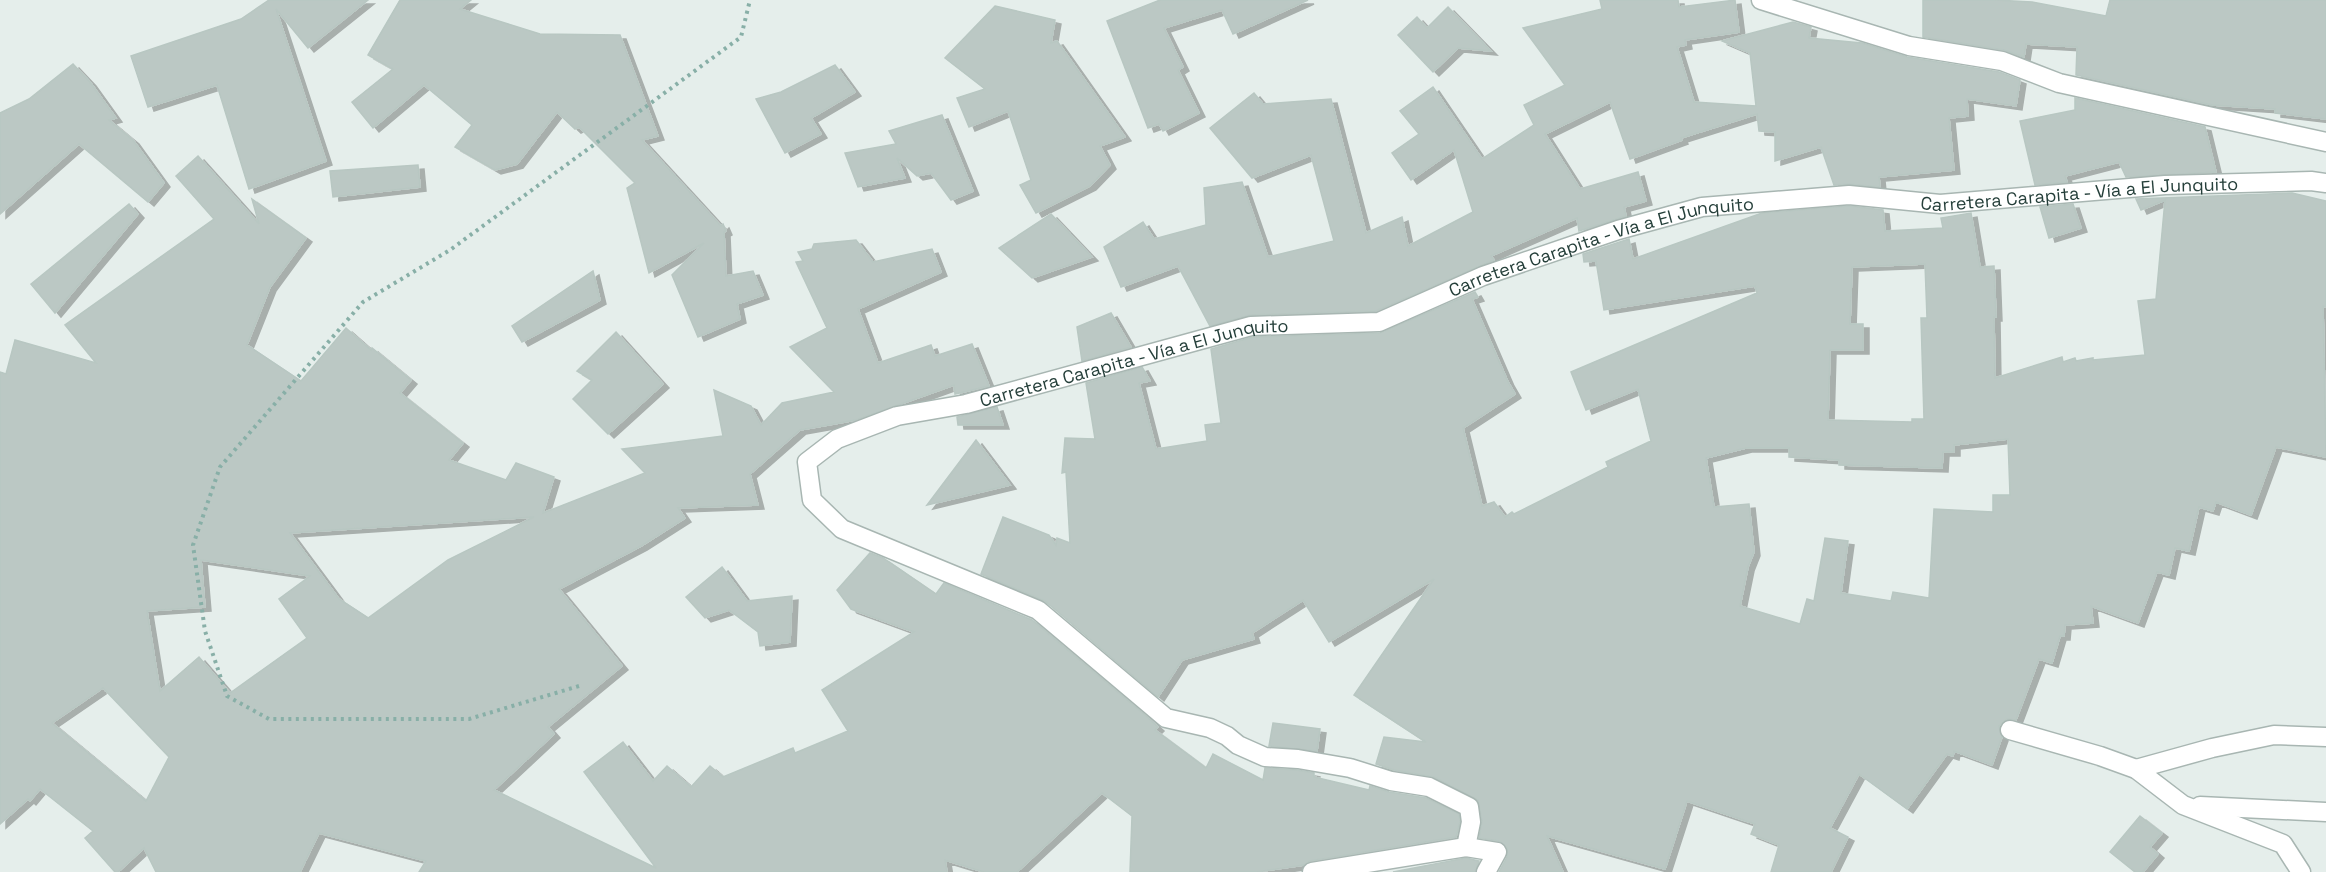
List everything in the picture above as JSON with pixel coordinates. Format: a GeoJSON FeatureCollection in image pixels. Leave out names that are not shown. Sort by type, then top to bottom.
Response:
{"type":"FeatureCollection","features":[{"type":"Feature","properties":{"kind":"street"},"geometry":{"type":"LineString","coordinates":[[1761,0],[1909,45],[2002,61],[2059,83],[2326,142]]}},
{"type":"Feature","properties":{"kind":"street","name":"Carretera Carapita - Vía a El Junquito"},"geometry":{"type":"LineString","coordinates":[[1466,847],[1471,822],[1469,807],[1429,787],[1391,782],[1350,768],[1298,759],[1265,758],[1210,728],[1166,718],[1038,610],[842,529],[812,500],[807,462],[837,439],[897,416],[966,404],[1251,326],[1379,322],[1483,276],[1618,230],[1702,207],[1849,195],[1940,204],[2165,185],[2311,181],[2326,183]]}},
{"type":"Feature","properties":{"kind":"street"},"geometry":{"type":"LineString","coordinates":[[2010,730],[2136,769],[2183,805],[2283,844],[2301,872]]}},
{"type":"Feature","properties":{"kind":"street"},"geometry":{"type":"LineString","coordinates":[[2136,769],[2212,748],[2274,735],[2326,737]]}},
{"type":"Feature","properties":{"kind":"street"},"geometry":{"type":"LineString","coordinates":[[2183,805],[2326,812]]}},
{"type":"Feature","properties":{"kind":"street"},"geometry":{"type":"LineString","coordinates":[[1312,872],[1466,847],[1497,852],[1486,872]]}},
{"type":"Feature","properties":{"kind":"path"},"geometry":{"type":"LineString","coordinates":[[579,686],[469,719],[269,719],[227,696],[205,631],[193,545],[220,467],[363,302],[450,250],[741,37],[750,0]]}},
{"type":"Feature","properties":{"kind":"building"},"geometry":{"type":"Polygon","coordinates":[[[269,0],[368,0],[308,48],[276,9],[326,161],[249,189],[217,85],[148,107],[131,56],[241,19],[269,0]]]}},
{"type":"Feature","properties":{"kind":"building"},"geometry":{"type":"Polygon","coordinates":[[[400,0],[471,0],[460,9],[540,34],[620,35],[658,136],[642,140],[721,226],[723,224],[726,231],[724,232],[726,276],[753,271],[763,295],[737,304],[740,319],[698,337],[672,275],[704,243],[649,273],[627,188],[635,183],[579,127],[575,129],[557,112],[517,164],[495,170],[455,147],[472,125],[424,85],[373,128],[352,102],[393,69],[368,55],[400,0]]]}},
{"type":"Feature","properties":{"kind":"building"},"geometry":{"type":"Polygon","coordinates":[[[1160,0],[1308,0],[1233,34],[1222,10],[1164,28],[1183,67],[1178,70],[1199,113],[1163,131],[1159,124],[1148,128],[1107,21],[1160,0]]]}},
{"type":"Feature","properties":{"kind":"building"},"geometry":{"type":"Polygon","coordinates":[[[1600,0],[1678,0],[1679,7],[1735,0],[1739,32],[1685,40],[1686,45],[1677,47],[1694,102],[1756,106],[1750,53],[1722,41],[1793,22],[1811,27],[1809,38],[1862,43],[1907,57],[1999,72],[2020,80],[2016,106],[1967,99],[1968,116],[1949,118],[1954,170],[1879,177],[1880,187],[1834,185],[1821,147],[1775,161],[1775,132],[1759,131],[1757,114],[1681,138],[1682,140],[1630,159],[1610,102],[1545,134],[1580,189],[1638,172],[1646,201],[1624,207],[1626,216],[1579,231],[1577,218],[1491,256],[1494,260],[1376,311],[1250,315],[1210,326],[1178,266],[1121,287],[1104,247],[1143,222],[1154,239],[1206,225],[1204,188],[1242,182],[1268,257],[1334,241],[1311,155],[1252,178],[1210,128],[1254,93],[1263,104],[1331,99],[1366,233],[1402,217],[1408,246],[1473,212],[1454,150],[1411,180],[1392,153],[1419,134],[1400,111],[1433,87],[1482,159],[1534,125],[1524,105],[1565,85],[1523,28],[1602,9],[1600,0]]]}},
{"type":"Feature","properties":{"kind":"building"},"geometry":{"type":"Polygon","coordinates":[[[1923,0],[2032,2],[2106,16],[2110,0],[2326,0],[2326,119],[2275,113],[2275,109],[2212,105],[2076,75],[2077,47],[2026,44],[2024,57],[2004,50],[1923,37],[1923,0]]]}},
{"type":"Feature","properties":{"kind":"building"},"geometry":{"type":"Polygon","coordinates":[[[995,6],[1055,20],[1051,43],[1057,41],[1125,137],[1100,146],[1110,165],[1090,186],[1036,213],[1020,185],[1031,180],[1008,111],[969,127],[957,98],[985,89],[945,58],[995,6]]]}},
{"type":"Feature","properties":{"kind":"building"},"geometry":{"type":"Polygon","coordinates":[[[1448,7],[1491,51],[1458,48],[1433,72],[1398,35],[1417,17],[1427,28],[1448,7]]]}},
{"type":"Feature","properties":{"kind":"building"},"geometry":{"type":"Polygon","coordinates":[[[73,64],[90,82],[116,118],[109,120],[133,140],[164,183],[148,202],[79,144],[0,214],[0,113],[29,99],[73,64]]]}},
{"type":"Feature","properties":{"kind":"building"},"geometry":{"type":"Polygon","coordinates":[[[835,65],[855,92],[811,118],[821,134],[785,153],[756,99],[781,92],[835,65]]]}},
{"type":"Feature","properties":{"kind":"building"},"geometry":{"type":"Polygon","coordinates":[[[2075,98],[2205,127],[2216,172],[2126,177],[2119,162],[2065,176],[2067,182],[2035,185],[2020,121],[2075,110],[2075,98]]]}},
{"type":"Feature","properties":{"kind":"building"},"geometry":{"type":"Polygon","coordinates":[[[942,115],[973,191],[951,200],[931,173],[917,176],[897,158],[905,178],[858,187],[845,153],[896,144],[889,131],[942,115]]]}},
{"type":"Feature","properties":{"kind":"building"},"geometry":{"type":"Polygon","coordinates":[[[198,156],[259,224],[252,199],[306,238],[270,287],[247,345],[301,381],[346,328],[411,380],[400,393],[463,443],[449,460],[506,480],[516,463],[554,477],[543,513],[645,473],[622,449],[723,436],[714,390],[751,406],[761,425],[782,403],[834,392],[790,347],[827,328],[796,262],[803,261],[798,252],[812,249],[814,244],[856,240],[873,262],[932,249],[941,272],[858,309],[878,363],[931,345],[935,356],[972,344],[989,386],[955,394],[954,385],[856,420],[800,430],[750,474],[758,505],[678,508],[685,518],[641,546],[559,589],[622,666],[548,727],[554,734],[494,790],[656,868],[584,772],[623,742],[653,781],[667,766],[691,787],[710,766],[723,777],[793,748],[795,753],[848,731],[822,690],[914,632],[851,609],[837,590],[870,553],[883,558],[936,594],[944,583],[1032,620],[1145,715],[1158,727],[1155,730],[1206,768],[1213,754],[1263,780],[1265,768],[1297,770],[1314,773],[1314,777],[1369,790],[1370,786],[1389,792],[1426,798],[1459,814],[1460,822],[1456,837],[1257,872],[1130,872],[1132,816],[1102,793],[1017,872],[984,872],[945,860],[947,872],[419,872],[426,861],[319,833],[300,872],[156,872],[144,848],[118,872],[115,872],[85,838],[93,831],[40,789],[30,801],[28,799],[0,824],[0,372],[6,374],[15,340],[96,363],[65,325],[214,219],[176,176],[198,156]],[[534,517],[290,533],[339,599],[368,618],[448,560],[534,517]],[[201,560],[205,607],[147,611],[160,691],[199,657],[230,693],[307,638],[279,599],[310,576],[201,560]],[[103,688],[52,723],[146,801],[169,757],[103,688]]]}},
{"type":"Feature","properties":{"kind":"building"},"geometry":{"type":"Polygon","coordinates":[[[418,165],[420,187],[333,197],[330,171],[418,165]]]}},
{"type":"Feature","properties":{"kind":"building"},"geometry":{"type":"Polygon","coordinates":[[[2292,193],[2326,201],[2326,307],[2323,306],[2326,457],[2276,447],[2251,515],[2216,502],[2213,511],[2199,507],[2189,551],[2175,548],[2169,575],[2157,572],[2138,623],[2091,606],[2093,623],[2065,625],[2064,636],[2060,636],[2052,663],[2039,659],[2016,720],[2007,719],[1999,726],[2002,737],[1992,765],[1954,751],[1953,756],[1947,754],[1907,809],[1859,774],[1830,828],[1848,837],[1831,872],[1771,872],[1779,845],[1751,834],[1755,824],[1687,801],[1665,869],[1547,836],[1563,872],[1499,872],[1507,857],[1507,848],[1499,841],[1479,838],[1482,821],[1478,800],[1434,777],[1394,770],[1376,764],[1384,737],[1426,742],[1354,695],[1434,579],[1329,642],[1303,600],[1252,633],[1254,639],[1182,660],[1158,697],[1045,601],[981,574],[1003,517],[1049,535],[1056,545],[1057,538],[1070,543],[1066,472],[1062,473],[1065,438],[1095,439],[1086,383],[1142,367],[1150,381],[1139,383],[1156,449],[1207,441],[1205,425],[1221,423],[1211,349],[1253,337],[1380,333],[1475,292],[1478,297],[1472,299],[1515,394],[1463,428],[1482,506],[1494,502],[1505,517],[1512,512],[1514,514],[1608,467],[1606,462],[1651,441],[1638,389],[1586,410],[1571,372],[1757,293],[1755,286],[1604,310],[1596,261],[1584,262],[1583,254],[1629,239],[1633,259],[1762,213],[1849,206],[1883,210],[1885,231],[1943,228],[1941,218],[1971,213],[1980,267],[1994,266],[1995,378],[2062,357],[2063,362],[2075,358],[2076,361],[2145,355],[2138,301],[2156,299],[2165,200],[2141,210],[2136,199],[2292,193]],[[1925,264],[1852,267],[1850,324],[1863,324],[1863,350],[1830,350],[1828,420],[1912,422],[1912,419],[1924,419],[1921,318],[1927,318],[1925,264]],[[2008,439],[1954,445],[1954,452],[1943,452],[1942,468],[1839,465],[1839,460],[1789,457],[1789,448],[1746,448],[1706,458],[1714,507],[1749,504],[1754,552],[1748,567],[1740,606],[1800,624],[1807,599],[1814,601],[1825,538],[1848,541],[1841,593],[1891,601],[1893,592],[1929,598],[1934,509],[1993,512],[1993,495],[2010,495],[2008,439]]]}},
{"type":"Feature","properties":{"kind":"building"},"geometry":{"type":"Polygon","coordinates":[[[129,204],[138,214],[55,313],[31,284],[129,204]]]}},
{"type":"Feature","properties":{"kind":"building"},"geometry":{"type":"Polygon","coordinates":[[[2073,204],[2081,228],[2049,238],[2040,207],[2073,204]]]}},
{"type":"Feature","properties":{"kind":"building"},"geometry":{"type":"Polygon","coordinates":[[[1051,214],[1092,257],[1032,278],[999,248],[1051,214]]]}},
{"type":"Feature","properties":{"kind":"building"},"geometry":{"type":"Polygon","coordinates":[[[593,271],[600,300],[522,342],[512,326],[593,271]]]}},
{"type":"Feature","properties":{"kind":"building"},"geometry":{"type":"Polygon","coordinates":[[[1111,313],[1131,347],[1082,361],[1077,327],[1111,313]]]}},
{"type":"Feature","properties":{"kind":"building"},"geometry":{"type":"Polygon","coordinates":[[[616,332],[663,384],[608,434],[573,399],[592,380],[577,371],[616,332]]]}},
{"type":"Feature","properties":{"kind":"building"},"geometry":{"type":"Polygon","coordinates":[[[997,407],[1003,425],[958,425],[957,417],[997,407]]]}},
{"type":"Feature","properties":{"kind":"building"},"geometry":{"type":"Polygon","coordinates":[[[976,440],[1010,485],[927,505],[976,440]]]}},
{"type":"Feature","properties":{"kind":"building"},"geometry":{"type":"Polygon","coordinates":[[[722,567],[747,601],[792,596],[790,642],[760,646],[758,632],[729,610],[705,618],[686,597],[722,567]]]}},
{"type":"Feature","properties":{"kind":"building"},"geometry":{"type":"Polygon","coordinates":[[[1273,723],[1320,729],[1317,751],[1269,746],[1273,723]]]}},
{"type":"Feature","properties":{"kind":"building"},"geometry":{"type":"Polygon","coordinates":[[[2140,816],[2162,833],[2150,847],[2158,854],[2143,872],[2135,872],[2110,852],[2140,816]]]}},
{"type":"Feature","properties":{"kind":"building"},"geometry":{"type":"Polygon","coordinates":[[[1466,858],[1479,861],[1475,872],[1393,872],[1466,858]]]}}]}
